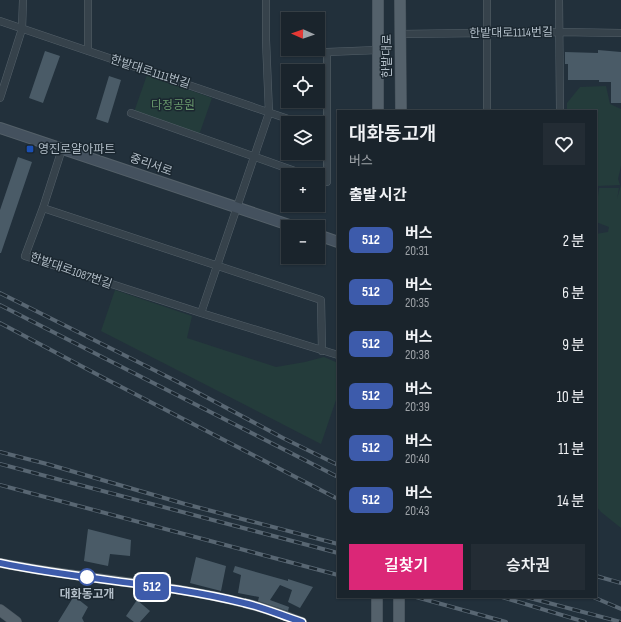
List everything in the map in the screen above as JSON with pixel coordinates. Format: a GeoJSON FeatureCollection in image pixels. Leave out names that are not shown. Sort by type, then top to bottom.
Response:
{"type":"FeatureCollection","features":[{"type":"Feature","properties":{"kind":"main road","name":"한밭대로"},"geometry":{"type":"LineString","coordinates":[[378,0],[378,110]]}},
{"type":"Feature","properties":{"kind":"main road","name":"한밭대로"},"geometry":{"type":"LineString","coordinates":[[400,0],[401,110]]}},
{"type":"Feature","properties":{"kind":"main road","name":"중리서로"},"geometry":{"type":"LineString","coordinates":[[0,128],[281,222]]}},
{"type":"Feature","properties":{"kind":"main road"},"geometry":{"type":"LineString","coordinates":[[325,237],[337,242]]}},
{"type":"Feature","properties":{"kind":"main road"},"geometry":{"type":"LineString","coordinates":[[377,622],[378,598]]}},
{"type":"Feature","properties":{"kind":"main road"},"geometry":{"type":"LineString","coordinates":[[399,598],[399,622]]}},
{"type":"Feature","properties":{"kind":"main road"},"geometry":{"type":"LineString","coordinates":[[0,610],[16,622]]}},
{"type":"Feature","properties":{"kind":"street"},"geometry":{"type":"LineString","coordinates":[[0,98],[22,29],[23,0]]}},
{"type":"Feature","properties":{"kind":"street"},"geometry":{"type":"LineString","coordinates":[[88,0],[88,51]]}},
{"type":"Feature","properties":{"kind":"street"},"geometry":{"type":"LineString","coordinates":[[201,313],[269,113],[266,0]]}},
{"type":"Feature","properties":{"kind":"street"},"geometry":{"type":"LineString","coordinates":[[487,0],[487,110]]}},
{"type":"Feature","properties":{"kind":"street"},"geometry":{"type":"LineString","coordinates":[[560,0],[560,110]]}},
{"type":"Feature","properties":{"kind":"street","name":"한밭대로1111번길"},"geometry":{"type":"LineString","coordinates":[[0,21],[281,117]]}},
{"type":"Feature","properties":{"kind":"street","name":"한밭대로1114번길"},"geometry":{"type":"LineString","coordinates":[[400,34],[560,32],[621,33]]}},
{"type":"Feature","properties":{"kind":"street"},"geometry":{"type":"LineString","coordinates":[[325,181],[327,182],[327,52],[378,50]]}},
{"type":"Feature","properties":{"kind":"street"},"geometry":{"type":"LineString","coordinates":[[131,113],[285,168]]}},
{"type":"Feature","properties":{"kind":"street","name":"한밭대로1087번길"},"geometry":{"type":"LineString","coordinates":[[62,149],[43,208],[25,256],[201,313],[337,355]]}},
{"type":"Feature","properties":{"kind":"street"},"geometry":{"type":"LineString","coordinates":[[43,208],[321,300],[322,351]]}},
{"type":"Feature","properties":{"kind":"street"},"geometry":{"type":"LineString","coordinates":[[0,562],[32,569],[189,592],[245,603],[296,621]]}},
{"type":"Feature","properties":{"kind":"green space","name":"다정공원"},"geometry":{"type":"Polygon","coordinates":[[[147,75],[212,98],[199,135],[134,112],[147,75]]]}},
{"type":"Feature","properties":{"kind":"green space"},"geometry":{"type":"Polygon","coordinates":[[[606,86],[610,104],[621,109],[621,166],[618,179],[620,185],[597,186],[597,110],[567,110],[567,103],[580,87],[606,86]]]}},
{"type":"Feature","properties":{"kind":"green space"},"geometry":{"type":"Polygon","coordinates":[[[621,185],[621,528],[597,507],[597,234],[608,232],[609,227],[597,222],[599,188],[619,188],[617,199],[621,185]]]}},
{"type":"Feature","properties":{"kind":"green space"},"geometry":{"type":"Polygon","coordinates":[[[115,290],[192,316],[187,338],[276,367],[324,357],[337,363],[337,397],[321,444],[101,331],[115,290]]]}},
{"type":"Feature","properties":{"kind":"building"},"geometry":{"type":"Polygon","coordinates":[[[598,50],[621,52],[621,103],[611,103],[611,82],[599,82],[599,80],[568,80],[568,64],[565,64],[565,52],[598,53],[598,50]]]}},
{"type":"Feature","properties":{"kind":"building"},"geometry":{"type":"Polygon","coordinates":[[[45,51],[60,56],[43,103],[29,98],[45,51]]]}},
{"type":"Feature","properties":{"kind":"building"},"geometry":{"type":"Polygon","coordinates":[[[109,76],[121,80],[108,123],[96,119],[109,76]]]}},
{"type":"Feature","properties":{"kind":"building"},"geometry":{"type":"Polygon","coordinates":[[[18,157],[32,162],[0,253],[0,210],[18,157]]]}},
{"type":"Feature","properties":{"kind":"building"},"geometry":{"type":"Polygon","coordinates":[[[88,529],[131,540],[130,556],[110,554],[108,566],[84,561],[88,529]]]}},
{"type":"Feature","properties":{"kind":"building"},"geometry":{"type":"Polygon","coordinates":[[[196,557],[226,566],[221,591],[190,583],[196,557]]]}},
{"type":"Feature","properties":{"kind":"building"},"geometry":{"type":"Polygon","coordinates":[[[235,566],[288,581],[288,579],[313,587],[300,608],[288,602],[292,590],[280,585],[270,600],[289,607],[288,611],[258,601],[259,597],[238,593],[241,575],[233,572],[235,566]]]}},
{"type":"Feature","properties":{"kind":"building"},"geometry":{"type":"Polygon","coordinates":[[[74,596],[88,607],[82,618],[84,622],[58,622],[74,596]]]}},
{"type":"Feature","properties":{"kind":"building"},"geometry":{"type":"Polygon","coordinates":[[[137,600],[150,611],[140,622],[134,622],[126,616],[137,600]]]}},
{"type":"Feature","properties":{"kind":"railway"},"geometry":{"type":"LineString","coordinates":[[0,293],[176,381],[283,438],[337,465]]}},
{"type":"Feature","properties":{"kind":"railway"},"geometry":{"type":"LineString","coordinates":[[0,305],[337,476]]}},
{"type":"Feature","properties":{"kind":"railway"},"geometry":{"type":"LineString","coordinates":[[0,323],[337,498]]}},
{"type":"Feature","properties":{"kind":"railway"},"geometry":{"type":"LineString","coordinates":[[0,452],[185,504],[337,544]]}},
{"type":"Feature","properties":{"kind":"railway"},"geometry":{"type":"LineString","coordinates":[[0,464],[337,553]]}},
{"type":"Feature","properties":{"kind":"railway"},"geometry":{"type":"LineString","coordinates":[[0,485],[337,575]]}},
{"type":"Feature","properties":{"kind":"railway"},"geometry":{"type":"LineString","coordinates":[[597,576],[621,583]]}},
{"type":"Feature","properties":{"kind":"railway"},"geometry":{"type":"LineString","coordinates":[[420,598],[506,622]]}},
{"type":"Feature","properties":{"kind":"railway"},"geometry":{"type":"LineString","coordinates":[[505,598],[585,622]]}},
{"type":"Feature","properties":{"kind":"railway"},"geometry":{"type":"LineString","coordinates":[[530,598],[621,622]]}},
{"type":"Feature","properties":{"kind":"railway"},"geometry":{"type":"LineString","coordinates":[[595,598],[621,609]]}},
{"type":"Feature","properties":{"kind":"bus line","name":"512"},"geometry":{"type":"LineString","coordinates":[[0,563],[189,592],[245,603],[302,622]]}},
{"type":"Feature","properties":{"kind":"place","name":"영진로얄아파트"},"geometry":{"type":"Point","coordinates":[30,149]}},
{"type":"Feature","properties":{"kind":"place","name":"대화동고개"},"geometry":{"type":"Point","coordinates":[87,577]}}]}
